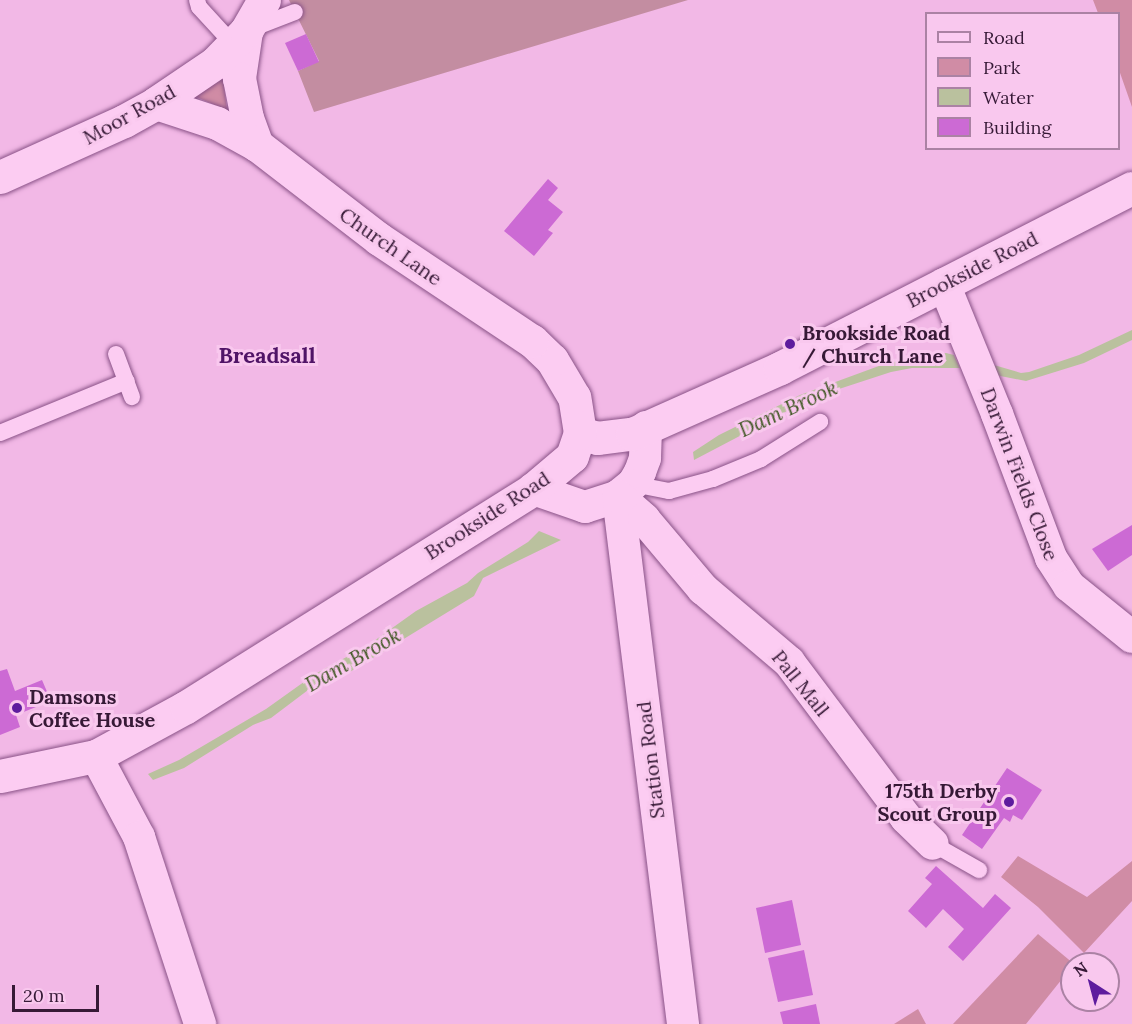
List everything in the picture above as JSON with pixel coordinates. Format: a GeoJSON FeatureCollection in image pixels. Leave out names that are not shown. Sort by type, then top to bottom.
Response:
{"type":"FeatureCollection","features":[{"type":"Feature","properties":{"kind":"street","name":"Moor Road"},"geometry":{"type":"LineString","coordinates":[[0,177],[124,121],[156,103],[215,63],[240,37],[264,0]]}},
{"type":"Feature","properties":{"kind":"street","name":"Moor Road"},"geometry":{"type":"LineString","coordinates":[[240,37],[239,78],[247,118],[257,145]]}},
{"type":"Feature","properties":{"kind":"street","name":"Church Lane"},"geometry":{"type":"LineString","coordinates":[[156,103],[217,123],[257,145],[379,240],[531,341],[552,360],[570,388],[579,414],[580,433]]}},
{"type":"Feature","properties":{"kind":"street","name":"Brookside Road"},"geometry":{"type":"LineString","coordinates":[[0,776],[96,756],[186,706],[533,489],[572,456],[580,433],[597,438],[619,437],[780,368],[1132,188]]}},
{"type":"Feature","properties":{"kind":"street","name":"Darwin Fields Close"},"geometry":{"type":"LineString","coordinates":[[944,284],[997,414],[1051,558],[1069,586],[1132,637]]}},
{"type":"Feature","properties":{"kind":"street"},"geometry":{"type":"LineString","coordinates":[[533,489],[585,507],[626,490],[645,458],[646,427]]}},
{"type":"Feature","properties":{"kind":"street","name":"Pall Mall"},"geometry":{"type":"LineString","coordinates":[[626,490],[644,519],[703,589],[789,662],[906,818],[933,844]]}},
{"type":"Feature","properties":{"kind":"street","name":"Station Road"},"geometry":{"type":"LineString","coordinates":[[626,490],[682,1024]]}},
{"type":"Feature","properties":{"kind":"street"},"geometry":{"type":"LineString","coordinates":[[96,756],[140,837],[200,1024]]}},
{"type":"Feature","properties":{"kind":"lane"},"geometry":{"type":"LineString","coordinates":[[197,0],[199,8],[240,37],[295,12]]}},
{"type":"Feature","properties":{"kind":"lane"},"geometry":{"type":"LineString","coordinates":[[116,354],[132,397]]}},
{"type":"Feature","properties":{"kind":"lane"},"geometry":{"type":"LineString","coordinates":[[0,433],[127,381]]}},
{"type":"Feature","properties":{"kind":"lane"},"geometry":{"type":"LineString","coordinates":[[626,490],[669,491],[713,479],[761,459],[820,422]]}},
{"type":"Feature","properties":{"kind":"lane","name":"Pall Mall"},"geometry":{"type":"LineString","coordinates":[[933,844],[979,870]]}},
{"type":"Feature","properties":{"kind":"green space"},"geometry":{"type":"Polygon","coordinates":[[[1093,0],[1132,0],[1132,107],[1120,73],[1120,12],[1098,12],[1093,0]]]}},
{"type":"Feature","properties":{"kind":"green space"},"geometry":{"type":"Polygon","coordinates":[[[222,70],[227,110],[189,94],[222,70]]]}},
{"type":"Feature","properties":{"kind":"green space"},"geometry":{"type":"Polygon","coordinates":[[[1018,856],[1087,897],[1132,861],[1132,901],[1083,952],[1038,907],[1001,877],[1018,856]]]}},
{"type":"Feature","properties":{"kind":"green space"},"geometry":{"type":"Polygon","coordinates":[[[1038,934],[1060,952],[1060,982],[1026,1024],[953,1024],[1038,934]]]}},
{"type":"Feature","properties":{"kind":"green space"},"geometry":{"type":"Polygon","coordinates":[[[918,1009],[926,1024],[894,1024],[918,1009]]]}},
{"type":"Feature","properties":{"kind":"shaded area"},"geometry":{"type":"Polygon","coordinates":[[[289,0],[688,0],[314,112],[298,71],[319,61],[289,0]]]}},
{"type":"Feature","properties":{"kind":"water"},"geometry":{"type":"Polygon","coordinates":[[[1132,330],[1132,340],[1084,363],[1026,381],[990,374],[987,363],[1021,373],[1029,372],[1079,355],[1132,330]]]}},
{"type":"Feature","properties":{"kind":"water","name":"Dam Brook"},"geometry":{"type":"Polygon","coordinates":[[[946,353],[954,355],[960,368],[912,368],[891,372],[839,389],[813,404],[810,399],[694,460],[693,452],[719,435],[800,395],[887,363],[946,353]]]}},
{"type":"Feature","properties":{"kind":"water","name":"Dam Brook"},"geometry":{"type":"Polygon","coordinates":[[[539,531],[561,540],[483,578],[474,596],[335,681],[320,681],[271,718],[253,725],[184,768],[153,780],[148,774],[179,760],[266,709],[315,674],[367,646],[416,611],[467,583],[478,573],[528,542],[539,531]]]}},
{"type":"Feature","properties":{"kind":"building"},"geometry":{"type":"Polygon","coordinates":[[[306,34],[319,62],[298,71],[285,43],[306,34]]]}},
{"type":"Feature","properties":{"kind":"building"},"geometry":{"type":"Polygon","coordinates":[[[548,179],[558,188],[548,200],[563,212],[548,230],[553,233],[534,256],[504,231],[548,179]]]}},
{"type":"Feature","properties":{"kind":"building"},"geometry":{"type":"Polygon","coordinates":[[[1132,525],[1132,555],[1108,571],[1092,549],[1132,525]]]}},
{"type":"Feature","properties":{"kind":"building","name":"Damsons Coffee House"},"geometry":{"type":"Polygon","coordinates":[[[7,669],[15,691],[42,680],[51,701],[16,715],[20,727],[0,735],[0,671],[7,669]]]}},
{"type":"Feature","properties":{"kind":"building","name":"175th Derby Scout Group"},"geometry":{"type":"Polygon","coordinates":[[[1007,768],[1042,790],[1022,820],[1013,815],[1010,822],[1004,818],[982,849],[962,835],[1007,768]]]}},
{"type":"Feature","properties":{"kind":"building"},"geometry":{"type":"Polygon","coordinates":[[[936,866],[983,908],[995,894],[1011,908],[963,961],[948,947],[964,929],[943,909],[926,928],[908,911],[932,884],[925,878],[936,866]]]}},
{"type":"Feature","properties":{"kind":"building"},"geometry":{"type":"Polygon","coordinates":[[[792,900],[801,945],[765,953],[756,908],[792,900]]]}},
{"type":"Feature","properties":{"kind":"building"},"geometry":{"type":"Polygon","coordinates":[[[804,950],[813,995],[778,1002],[768,958],[804,950]]]}},
{"type":"Feature","properties":{"kind":"building"},"geometry":{"type":"Polygon","coordinates":[[[816,1004],[820,1024],[783,1024],[780,1012],[816,1004]]]}},
{"type":"Feature","properties":{"kind":"place","name":"Brookside Road / Church Lane"},"geometry":{"type":"Point","coordinates":[790,344]}},
{"type":"Feature","properties":{"kind":"place","name":"Damsons Coffee House"},"geometry":{"type":"Point","coordinates":[17,708]}},
{"type":"Feature","properties":{"kind":"place","name":"175th Derby Scout Group"},"geometry":{"type":"Point","coordinates":[1009,802]}},
{"type":"Feature","properties":{"kind":"district","name":"Breadsall"},"geometry":{"type":"Point","coordinates":[267,356]}}]}
